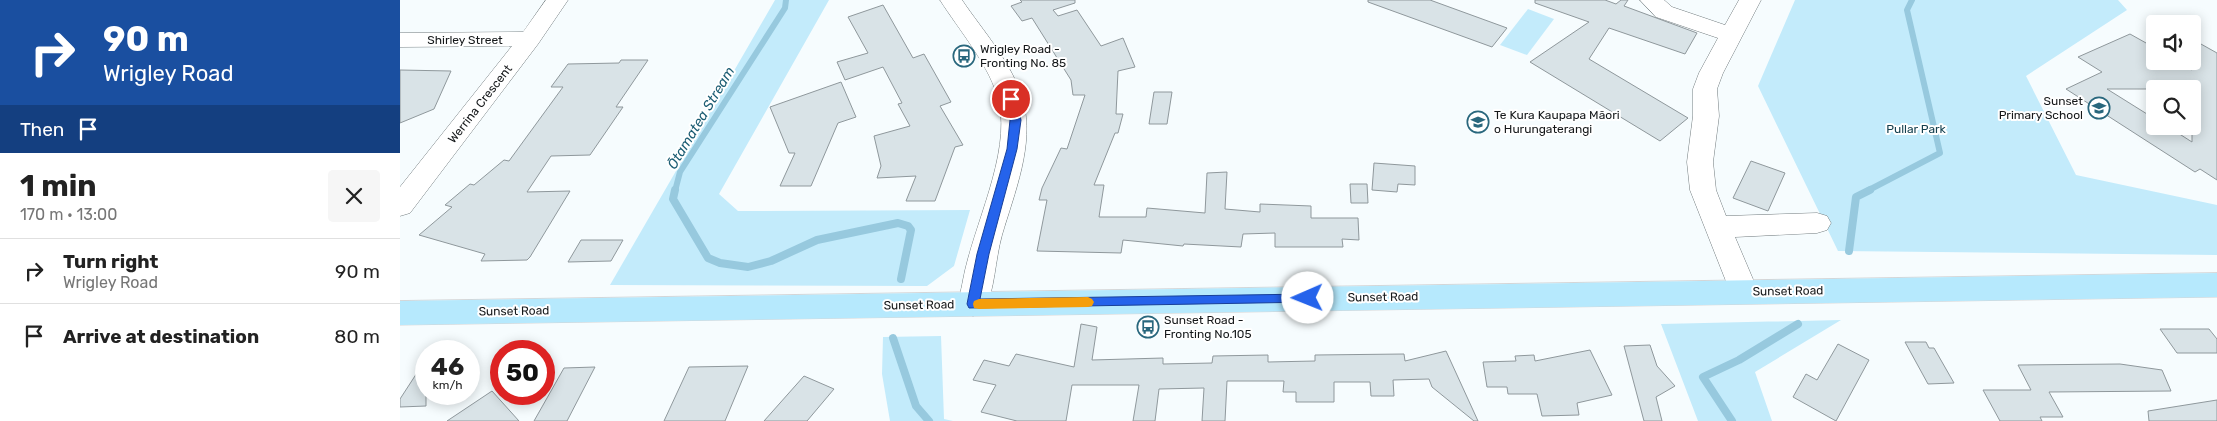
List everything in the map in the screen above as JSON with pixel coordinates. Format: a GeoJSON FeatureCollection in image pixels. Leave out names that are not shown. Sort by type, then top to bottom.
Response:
{"type":"FeatureCollection","features":[{"type":"Feature","properties":{"kind":"main road","name":"Sunset Road"},"geometry":{"type":"LineString","coordinates":[[400,313],[2217,285]]}},
{"type":"Feature","properties":{"kind":"street","name":"Werrina Crescent"},"geometry":{"type":"LineString","coordinates":[[400,206],[530,39],[557,0]]}},
{"type":"Feature","properties":{"kind":"street"},"geometry":{"type":"LineString","coordinates":[[951,0],[999,75],[1011,99],[1016,120],[1012,149],[983,254],[973,304]]}},
{"type":"Feature","properties":{"kind":"street"},"geometry":{"type":"LineString","coordinates":[[1651,0],[1664,12],[1732,35]]}},
{"type":"Feature","properties":{"kind":"street"},"geometry":{"type":"LineString","coordinates":[[1742,291],[1717,227],[1701,178],[1700,162],[1706,116],[1704,96],[1711,73],[1750,0]]}},
{"type":"Feature","properties":{"kind":"street","name":"Shirley Street"},"geometry":{"type":"LineString","coordinates":[[400,40],[530,39]]}},
{"type":"Feature","properties":{"kind":"street"},"geometry":{"type":"LineString","coordinates":[[1717,227],[1817,224]]}},
{"type":"Feature","properties":{"kind":"green space"},"geometry":{"type":"Polygon","coordinates":[[[775,0],[829,0],[719,194],[738,211],[970,210],[954,266],[927,286],[610,285],[775,0]]]}},
{"type":"Feature","properties":{"kind":"green space","name":"Pullar Park"},"geometry":{"type":"Polygon","coordinates":[[[1795,0],[2118,0],[2127,10],[2026,76],[2076,175],[2217,205],[2217,255],[1838,251],[1758,86],[1795,0]]]}},
{"type":"Feature","properties":{"kind":"green space"},"geometry":{"type":"Polygon","coordinates":[[[1528,9],[1554,19],[1527,55],[1500,45],[1528,9]]]}},
{"type":"Feature","properties":{"kind":"green space"},"geometry":{"type":"Polygon","coordinates":[[[1841,320],[1755,372],[1772,421],[1698,421],[1661,324],[1841,320]]]}},
{"type":"Feature","properties":{"kind":"green space"},"geometry":{"type":"Polygon","coordinates":[[[941,336],[944,419],[953,421],[890,421],[882,374],[883,337],[941,336]]]}},
{"type":"Feature","properties":{"kind":"building"},"geometry":{"type":"Polygon","coordinates":[[[1020,0],[1075,0],[1075,3],[1053,10],[1058,16],[1077,10],[1101,46],[1123,38],[1135,67],[1118,71],[1116,114],[1123,114],[1118,133],[1115,133],[1094,185],[1104,185],[1099,217],[1146,217],[1147,208],[1205,213],[1207,173],[1227,172],[1225,209],[1260,212],[1260,204],[1311,206],[1311,218],[1358,218],[1359,240],[1342,239],[1343,247],[1275,247],[1275,233],[1243,234],[1241,247],[1184,244],[1183,246],[1123,240],[1121,253],[1037,251],[1047,200],[1039,200],[1042,188],[1061,148],[1067,149],[1085,95],[1073,95],[1071,80],[1032,18],[1022,21],[1011,6],[1022,2],[1020,0]]]}},
{"type":"Feature","properties":{"kind":"building"},"geometry":{"type":"Polygon","coordinates":[[[1368,0],[1430,0],[1507,28],[1492,47],[1368,2],[1368,0]]]}},
{"type":"Feature","properties":{"kind":"building"},"geometry":{"type":"Polygon","coordinates":[[[1535,0],[1605,0],[1616,4],[1621,0],[1628,0],[1624,6],[1697,33],[1685,54],[1609,28],[1589,59],[1688,118],[1660,141],[1530,62],[1589,22],[1535,3],[1535,0]]]}},
{"type":"Feature","properties":{"kind":"building"},"geometry":{"type":"Polygon","coordinates":[[[883,5],[913,58],[924,54],[951,102],[940,106],[963,145],[955,147],[935,201],[906,201],[916,176],[877,178],[881,166],[874,136],[910,126],[898,104],[902,103],[883,67],[845,80],[837,62],[868,53],[848,17],[883,5]]]}},
{"type":"Feature","properties":{"kind":"building"},"geometry":{"type":"Polygon","coordinates":[[[2130,34],[2146,43],[2146,70],[2201,70],[2201,44],[2217,53],[2217,180],[2200,169],[2195,172],[2066,89],[2102,72],[2078,57],[2130,34]]]}},
{"type":"Feature","properties":{"kind":"building"},"geometry":{"type":"Polygon","coordinates":[[[621,60],[648,60],[616,107],[623,107],[590,155],[551,156],[527,192],[570,191],[527,260],[481,261],[485,254],[419,235],[452,207],[445,205],[470,184],[474,185],[504,160],[509,161],[563,87],[551,87],[568,64],[619,63],[621,60]]]}},
{"type":"Feature","properties":{"kind":"building"},"geometry":{"type":"Polygon","coordinates":[[[400,70],[451,71],[434,109],[400,123],[400,70]]]}},
{"type":"Feature","properties":{"kind":"building"},"geometry":{"type":"Polygon","coordinates":[[[841,82],[856,117],[838,123],[811,186],[780,186],[795,153],[789,153],[770,107],[841,82]]]}},
{"type":"Feature","properties":{"kind":"building"},"geometry":{"type":"Polygon","coordinates":[[[1154,92],[1172,92],[1167,124],[1149,124],[1154,92]]]}},
{"type":"Feature","properties":{"kind":"building"},"geometry":{"type":"Polygon","coordinates":[[[1751,161],[1785,173],[1768,211],[1733,198],[1751,161]]]}},
{"type":"Feature","properties":{"kind":"building"},"geometry":{"type":"Polygon","coordinates":[[[1374,163],[1415,166],[1415,185],[1398,184],[1397,192],[1372,190],[1374,163]]]}},
{"type":"Feature","properties":{"kind":"building"},"geometry":{"type":"Polygon","coordinates":[[[1350,184],[1367,184],[1368,203],[1351,203],[1350,184]]]}},
{"type":"Feature","properties":{"kind":"building"},"geometry":{"type":"Polygon","coordinates":[[[581,240],[623,240],[611,261],[568,262],[581,240]]]}},
{"type":"Feature","properties":{"kind":"building"},"geometry":{"type":"Polygon","coordinates":[[[1081,324],[1097,327],[1092,360],[1163,358],[1163,364],[1212,363],[1213,356],[1268,355],[1268,362],[1315,361],[1315,355],[1404,354],[1405,361],[1446,351],[1478,421],[1474,421],[1432,387],[1429,379],[1393,380],[1394,396],[1371,396],[1370,382],[1334,382],[1334,402],[1296,402],[1296,392],[1283,392],[1284,381],[1227,381],[1225,421],[1202,421],[1204,388],[1159,389],[1155,421],[1133,421],[1139,385],[1072,385],[1066,421],[1017,421],[981,412],[996,385],[973,380],[984,360],[1009,366],[1016,354],[1074,367],[1081,324]]]}},
{"type":"Feature","properties":{"kind":"building"},"geometry":{"type":"Polygon","coordinates":[[[2160,329],[2209,329],[2217,339],[2217,353],[2177,353],[2160,329]]]}},
{"type":"Feature","properties":{"kind":"building"},"geometry":{"type":"Polygon","coordinates":[[[1905,342],[1926,342],[1929,348],[1934,348],[1954,383],[1928,384],[1905,342]]]}},
{"type":"Feature","properties":{"kind":"building"},"geometry":{"type":"Polygon","coordinates":[[[1838,344],[1869,360],[1836,421],[1793,397],[1806,374],[1817,380],[1838,344]]]}},
{"type":"Feature","properties":{"kind":"building"},"geometry":{"type":"Polygon","coordinates":[[[1650,345],[1657,366],[1675,386],[1656,397],[1662,421],[1644,421],[1624,346],[1650,345]]]}},
{"type":"Feature","properties":{"kind":"building"},"geometry":{"type":"Polygon","coordinates":[[[1590,350],[1612,395],[1577,403],[1579,415],[1542,416],[1537,394],[1508,394],[1507,387],[1487,387],[1483,362],[1516,361],[1515,356],[1534,355],[1535,361],[1590,350]]]}},
{"type":"Feature","properties":{"kind":"building"},"geometry":{"type":"Polygon","coordinates":[[[2120,364],[2162,370],[2171,391],[2049,392],[2063,417],[2040,417],[2042,421],[2000,421],[1983,390],[2031,390],[2018,365],[2120,364]]]}},
{"type":"Feature","properties":{"kind":"building"},"geometry":{"type":"Polygon","coordinates":[[[748,366],[725,421],[664,421],[689,367],[748,366]]]}},
{"type":"Feature","properties":{"kind":"building"},"geometry":{"type":"Polygon","coordinates":[[[595,367],[567,421],[534,421],[543,405],[555,405],[555,384],[564,368],[595,367]]]}},
{"type":"Feature","properties":{"kind":"building"},"geometry":{"type":"Polygon","coordinates":[[[415,376],[415,405],[426,406],[400,407],[400,399],[415,376]]]}},
{"type":"Feature","properties":{"kind":"building"},"geometry":{"type":"Polygon","coordinates":[[[804,376],[834,389],[807,421],[764,421],[804,376]]]}},
{"type":"Feature","properties":{"kind":"building"},"geometry":{"type":"Polygon","coordinates":[[[490,392],[490,405],[505,405],[519,421],[447,421],[471,405],[480,405],[480,399],[490,392]]]}},
{"type":"Feature","properties":{"kind":"building"},"geometry":{"type":"Polygon","coordinates":[[[2217,400],[2217,421],[2149,421],[2148,411],[2217,400]]]}},
{"type":"Feature","properties":{"kind":"waterway","name":"Ōtamatea Stream"},"geometry":{"type":"LineString","coordinates":[[675,191],[680,172],[785,8],[786,0]]}},
{"type":"Feature","properties":{"kind":"waterway","name":"Ōtamatea Stream"},"geometry":{"type":"LineString","coordinates":[[1867,191],[1940,153],[1907,10],[1912,0]]}},
{"type":"Feature","properties":{"kind":"waterway","name":"Ōtamatea Stream"},"geometry":{"type":"LineString","coordinates":[[675,190],[673,199],[708,258],[720,263],[748,267],[771,261],[817,240],[898,223],[908,226],[911,230],[901,279]]}},
{"type":"Feature","properties":{"kind":"waterway","name":"Ōtamatea Stream"},"geometry":{"type":"LineString","coordinates":[[1849,251],[1856,197],[1870,190]]}},
{"type":"Feature","properties":{"kind":"waterway","name":"Ōtamatea Stream"},"geometry":{"type":"LineString","coordinates":[[1732,421],[1703,377],[1739,360],[1798,324]]}},
{"type":"Feature","properties":{"kind":"waterway","name":"Ōtamatea Stream"},"geometry":{"type":"LineString","coordinates":[[893,338],[916,406],[929,421]]}},
{"type":"Feature","properties":{"kind":"slow traffic"},"geometry":{"type":"LineString","coordinates":[[979,304],[1088,302]]}},
{"type":"Feature","properties":{"kind":"place","name":"Wrigley Road - Fronting No. 85"},"geometry":{"type":"Point","coordinates":[964,56]}},
{"type":"Feature","properties":{"kind":"place","name":"Sunset Primary School"},"geometry":{"type":"Point","coordinates":[2099,108]}},
{"type":"Feature","properties":{"kind":"place","name":"Te Kura Kaupapa Māori o Hurungaterangi"},"geometry":{"type":"Point","coordinates":[1478,122]}},
{"type":"Feature","properties":{"kind":"place","name":"Sunset Road - Fronting No.105"},"geometry":{"type":"Point","coordinates":[1148,327]}},
{"type":"Feature","properties":{"kind":"route"},"geometry":{"type":"LineString","coordinates":[[1011,99],[1016,120],[1012,149],[983,254],[973,304],[1308,298]]}}]}
